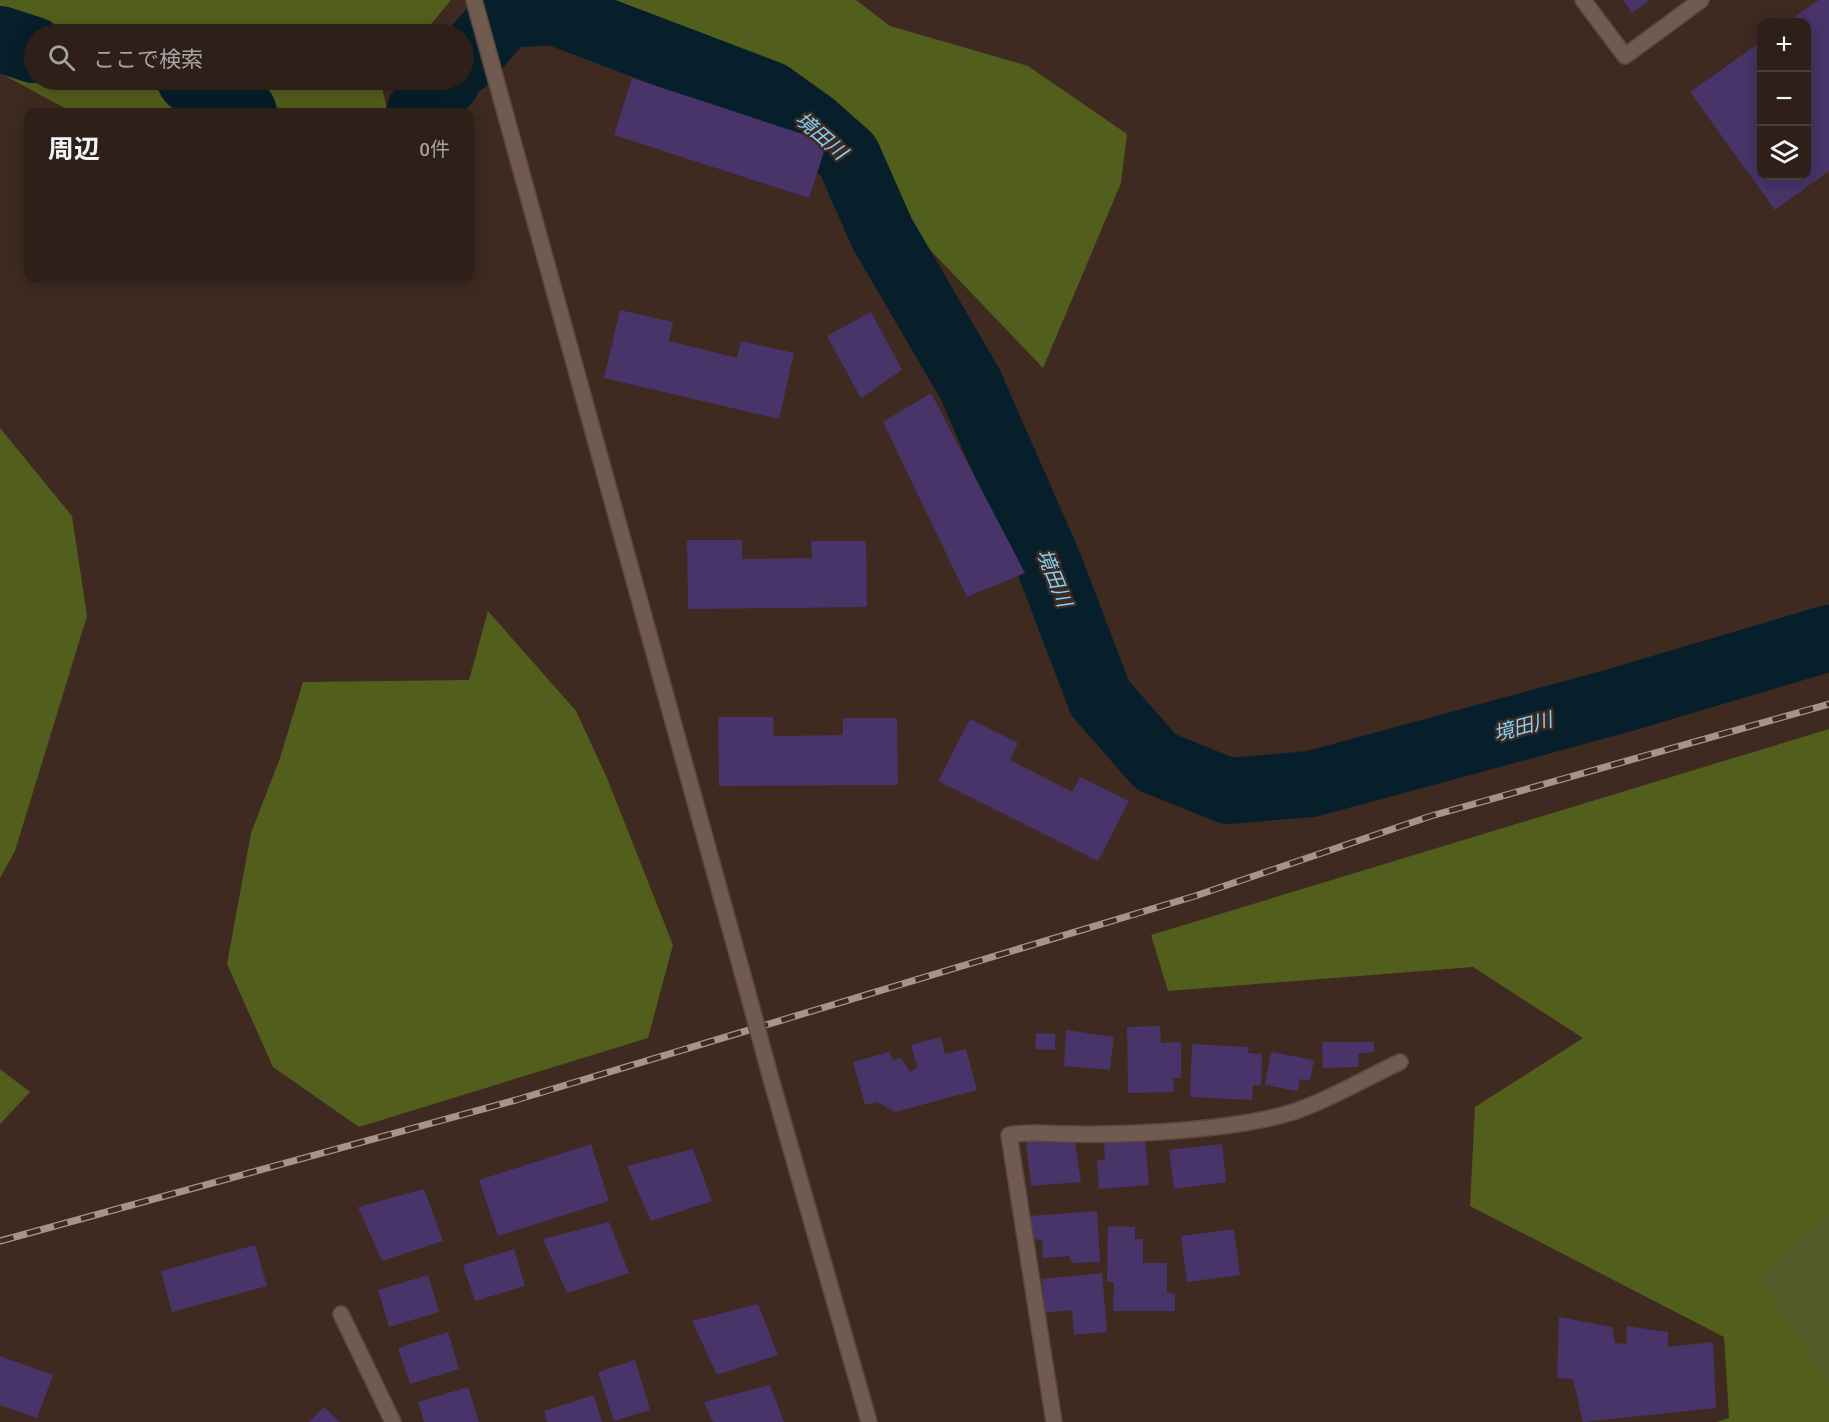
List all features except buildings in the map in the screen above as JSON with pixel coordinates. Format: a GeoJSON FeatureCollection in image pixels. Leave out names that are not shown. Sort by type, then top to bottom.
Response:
{"type":"FeatureCollection","features":[{"type":"Feature","properties":{"kind":"street"},"geometry":{"type":"LineString","coordinates":[[474,0],[771,1079],[869,1422]]}},
{"type":"Feature","properties":{"kind":"street"},"geometry":{"type":"LineString","coordinates":[[1583,0],[1625,56],[1701,0]]}},
{"type":"Feature","properties":{"kind":"street"},"geometry":{"type":"LineString","coordinates":[[1054,1422],[1009,1135],[1035,1131],[1073,1134],[1162,1130],[1246,1122],[1296,1111],[1400,1062]]}},
{"type":"Feature","properties":{"kind":"street"},"geometry":{"type":"LineString","coordinates":[[341,1314],[393,1422]]}},
{"type":"Feature","properties":{"kind":"green space"},"geometry":{"type":"Polygon","coordinates":[[[0,0],[451,0],[431,24],[24,24],[24,86],[0,73],[0,0]]]}},
{"type":"Feature","properties":{"kind":"green space"},"geometry":{"type":"Polygon","coordinates":[[[572,0],[856,0],[890,26],[1028,66],[1127,134],[1121,183],[1043,368],[827,142],[595,5],[572,0]]]}},
{"type":"Feature","properties":{"kind":"green space"},"geometry":{"type":"Polygon","coordinates":[[[31,90],[382,90],[387,108],[65,108],[31,90]]]}},
{"type":"Feature","properties":{"kind":"green space"},"geometry":{"type":"Polygon","coordinates":[[[0,428],[72,516],[87,616],[15,851],[0,878],[0,428]]]}},
{"type":"Feature","properties":{"kind":"green space"},"geometry":{"type":"Polygon","coordinates":[[[488,611],[576,711],[607,778],[673,945],[648,1038],[359,1127],[273,1067],[227,964],[251,833],[280,758],[303,682],[469,680],[488,611]]]}},
{"type":"Feature","properties":{"kind":"green space"},"geometry":{"type":"Polygon","coordinates":[[[1829,729],[1829,1214],[1760,1278],[1829,1384],[1829,1422],[1716,1422],[1729,1418],[1724,1337],[1470,1206],[1475,1107],[1583,1038],[1473,967],[1168,991],[1151,935],[1829,729]]]}},
{"type":"Feature","properties":{"kind":"green space"},"geometry":{"type":"Polygon","coordinates":[[[0,1069],[30,1092],[0,1124],[0,1069]]]}},
{"type":"Feature","properties":{"kind":"green space"},"geometry":{"type":"Polygon","coordinates":[[[1829,1211],[1829,1395],[1751,1268],[1829,1211]]]}},
{"type":"Feature","properties":{"kind":"waterway","name":"境田川"},"geometry":{"type":"LineString","coordinates":[[474,51],[505,15],[554,12],[770,94],[812,124],[848,156],[882,233],[970,384],[1049,564],[1100,698],[1156,762],[1228,791],[1311,784],[1617,701],[1829,638]]}},
{"type":"Feature","properties":{"kind":"waterway","name":"境田川"},"geometry":{"type":"LineString","coordinates":[[0,39],[24,47]]}},
{"type":"Feature","properties":{"kind":"waterway","name":"境田川"},"geometry":{"type":"LineString","coordinates":[[209,90],[239,108]]}},
{"type":"Feature","properties":{"kind":"waterway","name":"境田川"},"geometry":{"type":"LineString","coordinates":[[423,108],[439,90]]}},
{"type":"Feature","properties":{"kind":"railway"},"geometry":{"type":"LineString","coordinates":[[0,1241],[516,1100],[1195,896],[1431,816],[1829,704]]}}]}
